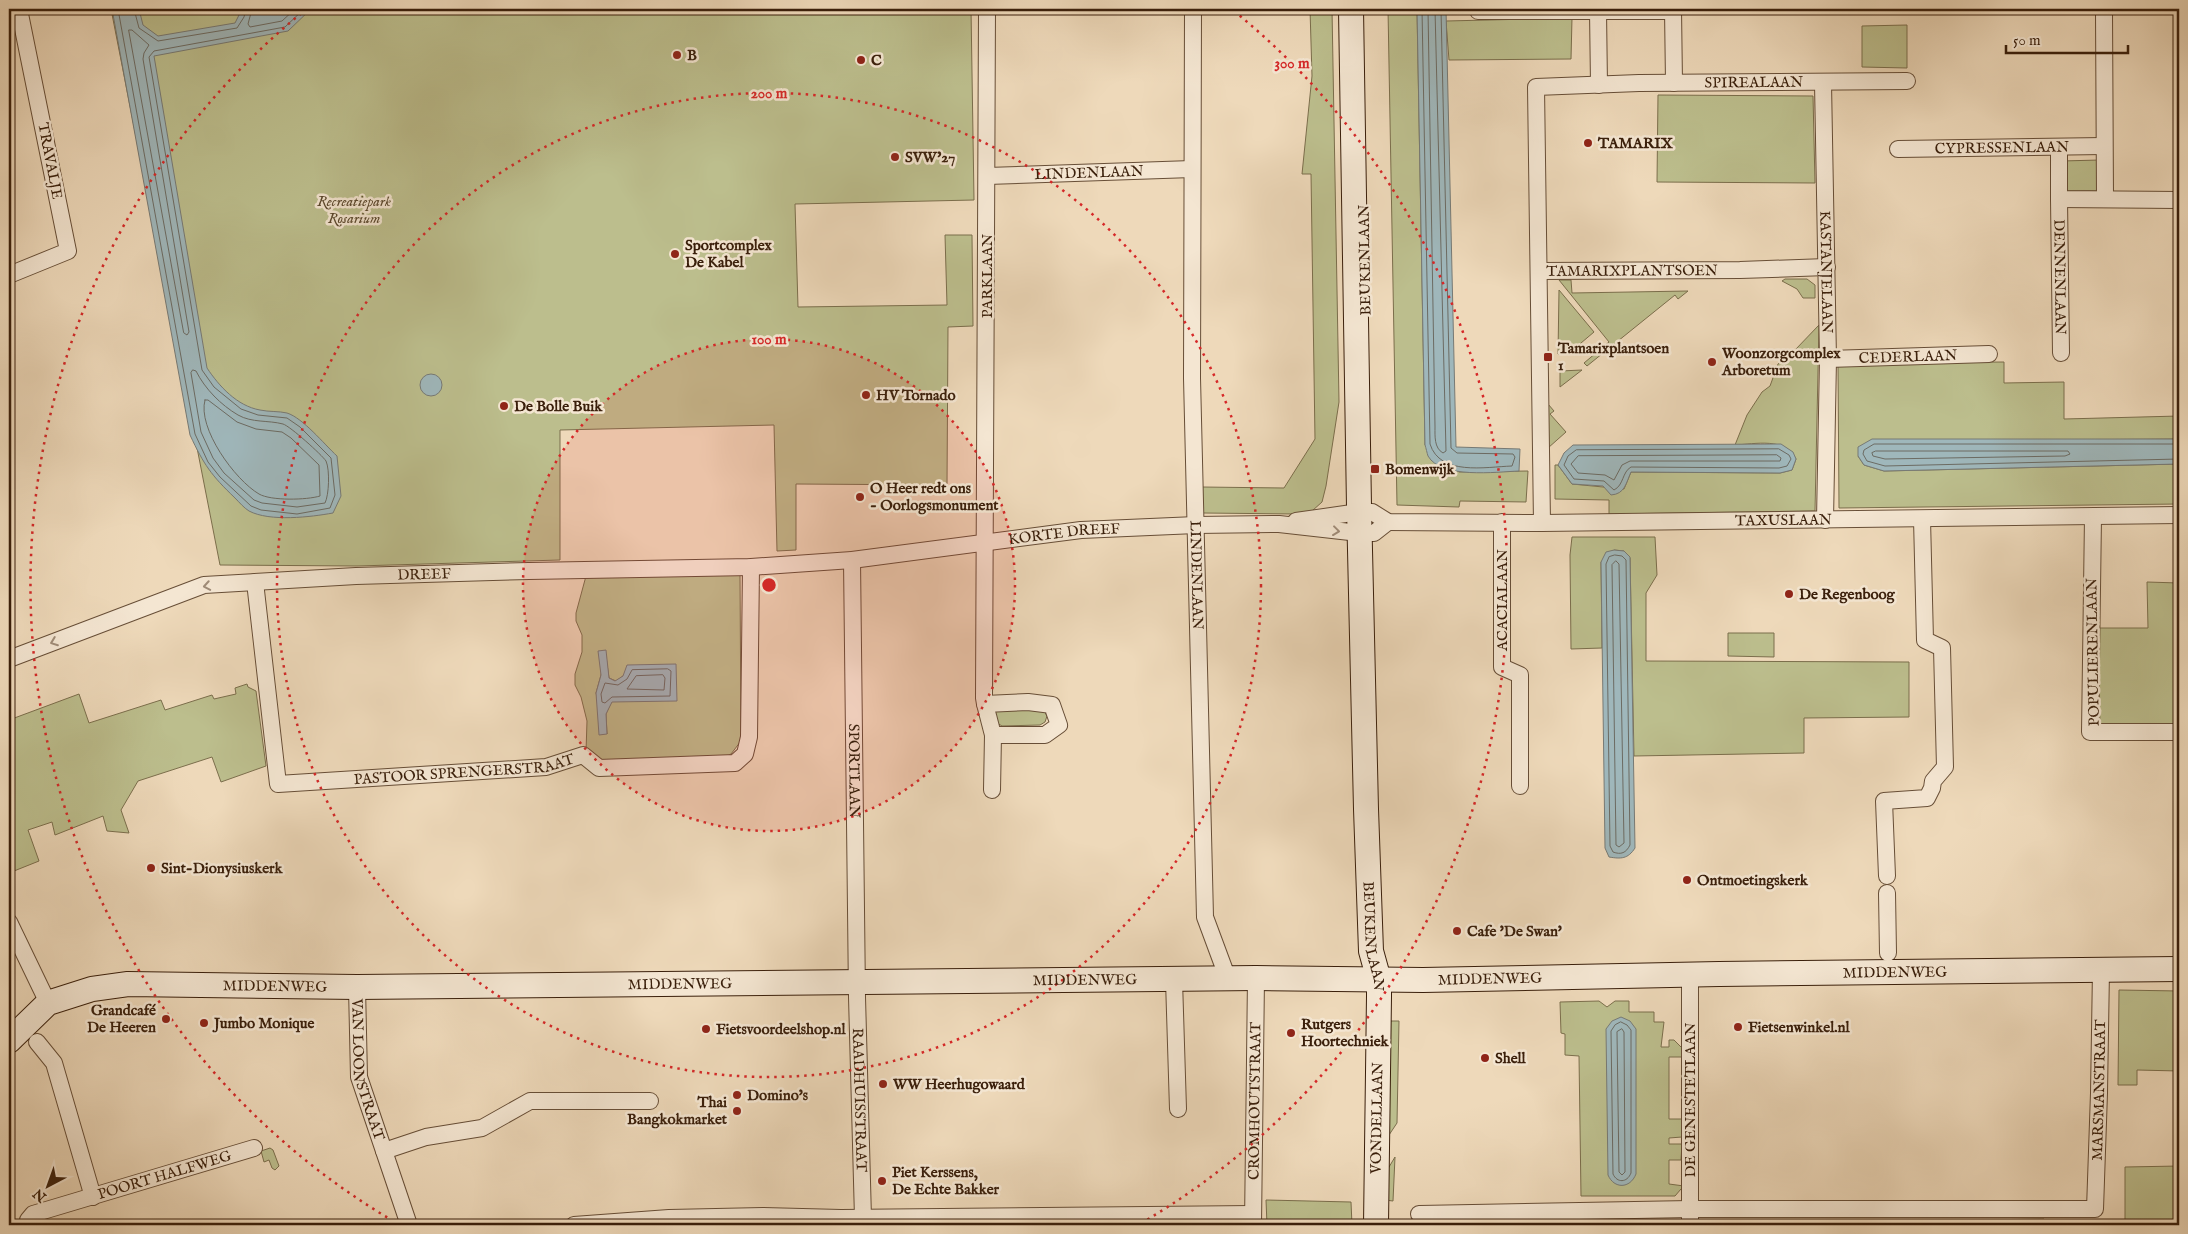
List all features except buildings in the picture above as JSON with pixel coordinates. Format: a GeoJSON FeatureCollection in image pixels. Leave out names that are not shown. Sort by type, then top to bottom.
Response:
{"type":"FeatureCollection","features":[{"type":"Feature","properties":{"kind":"street","name":"TRAVALJE"},"geometry":{"type":"LineString","coordinates":[[9,274],[68,251],[19,9]]}},
{"type":"Feature","properties":{"kind":"street","name":"PARKLAAN"},"geometry":{"type":"LineString","coordinates":[[987,9],[985,704],[993,735],[992,790]]}},
{"type":"Feature","properties":{"kind":"street","name":"LINDENLAAN"},"geometry":{"type":"LineString","coordinates":[[1194,9],[1192,378],[1205,917],[1228,978]]}},
{"type":"Feature","properties":{"kind":"street","name":"BEUKENLAAN"},"geometry":{"type":"LineString","coordinates":[[1351,9],[1380,852],[1386,949],[1379,980]]}},
{"type":"Feature","properties":{"kind":"street","name":"BEUKENLAAN"},"geometry":{"type":"LineString","coordinates":[[1361,9],[1369,522]]}},
{"type":"Feature","properties":{"kind":"street"},"geometry":{"type":"LineString","coordinates":[[1478,10],[1673,10],[1674,83]]}},
{"type":"Feature","properties":{"kind":"street"},"geometry":{"type":"LineString","coordinates":[[1598,11],[1599,85]]}},
{"type":"Feature","properties":{"kind":"street"},"geometry":{"type":"LineString","coordinates":[[2104,12],[2105,198]]}},
{"type":"Feature","properties":{"kind":"street","name":"SPIREALAAN"},"geometry":{"type":"LineString","coordinates":[[1540,271],[1536,87],[1674,83],[1907,81]]}},
{"type":"Feature","properties":{"kind":"street","name":"KASTANJELAAN"},"geometry":{"type":"LineString","coordinates":[[1823,83],[1828,359],[1825,520]]}},
{"type":"Feature","properties":{"kind":"street","name":"CYPRESSENLAAN"},"geometry":{"type":"LineString","coordinates":[[1898,149],[2104,146]]}},
{"type":"Feature","properties":{"kind":"street","name":"DENNENLAAN"},"geometry":{"type":"LineString","coordinates":[[2059,147],[2061,353]]}},
{"type":"Feature","properties":{"kind":"street","name":"LINDENLAAN"},"geometry":{"type":"LineString","coordinates":[[987,176],[1192,169]]}},
{"type":"Feature","properties":{"kind":"street"},"geometry":{"type":"LineString","coordinates":[[2059,199],[2179,200]]}},
{"type":"Feature","properties":{"kind":"street","name":"TAMARIXPLANTSOEN"},"geometry":{"type":"LineString","coordinates":[[1542,522],[1540,271],[1740,270],[1827,267]]}},
{"type":"Feature","properties":{"kind":"street","name":"CEDERLAAN"},"geometry":{"type":"LineString","coordinates":[[1828,359],[1989,354]]}},
{"type":"Feature","properties":{"kind":"street","name":"TAXUSLAAN"},"geometry":{"type":"LineString","coordinates":[[1369,522],[1825,520],[2179,515]]}},
{"type":"Feature","properties":{"kind":"street","name":"POPULIERENLAAN"},"geometry":{"type":"LineString","coordinates":[[2093,517],[2090,732],[2179,732]]}},
{"type":"Feature","properties":{"kind":"street"},"geometry":{"type":"LineString","coordinates":[[1887,876],[1884,801],[1927,798],[1933,781],[1945,767],[1942,648],[1924,640],[1922,519]]}},
{"type":"Feature","properties":{"kind":"street","name":"KORTE DREEF"},"geometry":{"type":"LineString","coordinates":[[852,560],[1081,530],[1196,525],[1369,522]]}},
{"type":"Feature","properties":{"kind":"street","name":"ACACIALAAN"},"geometry":{"type":"LineString","coordinates":[[1502,522],[1502,667],[1520,675],[1520,786]]}},
{"type":"Feature","properties":{"kind":"street","name":"DREEF"},"geometry":{"type":"LineString","coordinates":[[9,659],[204,585],[529,570],[751,567],[852,560]]}},
{"type":"Feature","properties":{"kind":"street","name":"SPORTLAAN"},"geometry":{"type":"LineString","coordinates":[[852,560],[857,982]]}},
{"type":"Feature","properties":{"kind":"street","name":"PASTOOR SPRENGERSTRAAT"},"geometry":{"type":"LineString","coordinates":[[255,582],[278,784],[546,766],[583,755],[599,768],[735,763],[745,754],[749,737],[751,567]]}},
{"type":"Feature","properties":{"kind":"street"},"geometry":{"type":"LineString","coordinates":[[985,704],[1028,702],[1052,705],[1059,725],[1044,735],[993,735]]}},
{"type":"Feature","properties":{"kind":"street"},"geometry":{"type":"LineString","coordinates":[[1887,893],[1888,953]]}},
{"type":"Feature","properties":{"kind":"street"},"geometry":{"type":"LineString","coordinates":[[9,922],[48,1003]]}},
{"type":"Feature","properties":{"kind":"street","name":"MIDDENWEG"},"geometry":{"type":"LineString","coordinates":[[9,1041],[48,1003],[92,989],[128,984],[357,987],[1228,978],[1379,980],[1690,974],[2179,969]]}},
{"type":"Feature","properties":{"kind":"street","name":"MARSMANSTRAAT"},"geometry":{"type":"LineString","coordinates":[[1690,1209],[2095,1209],[2100,1093],[2101,970]]}},
{"type":"Feature","properties":{"kind":"street","name":"DE GENESTETLAAN"},"geometry":{"type":"LineString","coordinates":[[1690,974],[1690,1225]]}},
{"type":"Feature","properties":{"kind":"street","name":"CROMHOUTSTRAAT"},"geometry":{"type":"LineString","coordinates":[[1253,1220],[1256,978]]}},
{"type":"Feature","properties":{"kind":"street"},"geometry":{"type":"LineString","coordinates":[[1174,980],[1178,1109]]}},
{"type":"Feature","properties":{"kind":"street","name":"VONDELLAAN"},"geometry":{"type":"LineString","coordinates":[[1376,1225],[1379,980]]}},
{"type":"Feature","properties":{"kind":"street","name":"RAADHUISSTRAAT"},"geometry":{"type":"LineString","coordinates":[[857,982],[863,1218]]}},
{"type":"Feature","properties":{"kind":"street","name":"VAN LOONSTRAAT"},"geometry":{"type":"LineString","coordinates":[[357,987],[359,1077],[409,1225]]}},
{"type":"Feature","properties":{"kind":"street"},"geometry":{"type":"LineString","coordinates":[[37,1042],[54,1062],[93,1197]]}},
{"type":"Feature","properties":{"kind":"street","name":"VAN LOONSTRAAT"},"geometry":{"type":"LineString","coordinates":[[384,1151],[426,1137],[482,1128],[530,1100],[650,1101]]}},
{"type":"Feature","properties":{"kind":"street","name":"POORT HALFWEG"},"geometry":{"type":"LineString","coordinates":[[28,1220],[33,1214],[76,1203],[254,1148]]}},
{"type":"Feature","properties":{"kind":"street"},"geometry":{"type":"LineString","coordinates":[[1419,1214],[1690,1209]]}},
{"type":"Feature","properties":{"kind":"street"},"geometry":{"type":"LineString","coordinates":[[575,1225],[669,1221],[863,1218],[1002,1221],[1253,1220]]}},
{"type":"Feature","properties":{"kind":"green space","name":"Recreatiepark Rosarium"},"geometry":{"type":"Polygon","coordinates":[[[111,9],[971,9],[974,200],[795,204],[798,307],[947,305],[945,235],[972,235],[973,326],[948,327],[947,485],[796,484],[796,550],[777,551],[774,425],[560,430],[560,560],[357,566],[220,565],[111,9]]]}},
{"type":"Feature","properties":{"kind":"green space"},"geometry":{"type":"Polygon","coordinates":[[[1310,9],[1332,9],[1339,402],[1326,486],[1322,502],[1312,511],[1295,514],[1203,513],[1202,487],[1284,488],[1315,439],[1311,174],[1302,174],[1312,76],[1310,9]]]}},
{"type":"Feature","properties":{"kind":"green space"},"geometry":{"type":"Polygon","coordinates":[[[1388,9],[1417,9],[1425,445],[1459,472],[1528,471],[1526,502],[1460,501],[1459,507],[1397,505],[1388,9]]]}},
{"type":"Feature","properties":{"kind":"green space"},"geometry":{"type":"Polygon","coordinates":[[[1572,18],[1571,59],[1449,60],[1446,21],[1572,18]]]}},
{"type":"Feature","properties":{"kind":"green space"},"geometry":{"type":"Polygon","coordinates":[[[1907,25],[1907,68],[1862,67],[1862,26],[1907,25]]]}},
{"type":"Feature","properties":{"kind":"green space"},"geometry":{"type":"Polygon","coordinates":[[[1658,95],[1813,96],[1815,183],[1657,182],[1658,95]]]}},
{"type":"Feature","properties":{"kind":"green space"},"geometry":{"type":"Polygon","coordinates":[[[2100,160],[2100,191],[2061,191],[2061,161],[2100,160]]]}},
{"type":"Feature","properties":{"kind":"green space"},"geometry":{"type":"Polygon","coordinates":[[[1785,279],[1807,279],[1815,285],[1815,298],[1803,298],[1797,289],[1782,281],[1785,279]]]}},
{"type":"Feature","properties":{"kind":"green space"},"geometry":{"type":"Polygon","coordinates":[[[1559,280],[1571,280],[1572,293],[1688,291],[1678,299],[1675,295],[1587,366],[1584,363],[1609,342],[1559,280]]]}},
{"type":"Feature","properties":{"kind":"green space"},"geometry":{"type":"Polygon","coordinates":[[[1559,290],[1594,332],[1568,354],[1558,354],[1559,290]]]}},
{"type":"Feature","properties":{"kind":"green space"},"geometry":{"type":"Polygon","coordinates":[[[1819,325],[1815,511],[1609,514],[1609,500],[1555,499],[1555,465],[1558,465],[1572,484],[1624,489],[1631,472],[1780,473],[1792,470],[1796,459],[1785,447],[1769,443],[1735,445],[1747,415],[1762,392],[1770,386],[1778,364],[1795,350],[1819,325]]]}},
{"type":"Feature","properties":{"kind":"green space"},"geometry":{"type":"Polygon","coordinates":[[[2004,362],[2004,383],[2064,382],[2064,419],[2179,416],[2179,439],[2046,440],[1858,456],[1864,465],[1884,471],[2179,464],[2179,504],[1839,508],[1838,363],[2004,362]]]}},
{"type":"Feature","properties":{"kind":"green space"},"geometry":{"type":"Polygon","coordinates":[[[1582,370],[1560,387],[1560,371],[1582,370]]]}},
{"type":"Feature","properties":{"kind":"green space"},"geometry":{"type":"Polygon","coordinates":[[[1548,404],[1554,411],[1550,414],[1566,432],[1548,448],[1548,404]]]}},
{"type":"Feature","properties":{"kind":"green space"},"geometry":{"type":"Polygon","coordinates":[[[1572,537],[1655,537],[1657,575],[1646,593],[1646,661],[1909,662],[1909,717],[1804,718],[1804,753],[1634,756],[1630,558],[1624,551],[1614,550],[1601,562],[1602,648],[1571,649],[1570,555],[1572,537]]]}},
{"type":"Feature","properties":{"kind":"green space"},"geometry":{"type":"Polygon","coordinates":[[[740,575],[741,741],[731,754],[720,760],[609,768],[586,752],[587,721],[581,697],[575,685],[575,674],[582,652],[582,635],[576,621],[576,613],[586,576],[740,575]],[[605,650],[596,693],[607,734],[606,714],[623,676],[616,681],[609,678],[605,650]]]}},
{"type":"Feature","properties":{"kind":"green space"},"geometry":{"type":"Polygon","coordinates":[[[2147,582],[2179,583],[2179,727],[2100,726],[2098,628],[2148,628],[2147,582]]]}},
{"type":"Feature","properties":{"kind":"green space"},"geometry":{"type":"Polygon","coordinates":[[[1728,633],[1774,633],[1774,657],[1728,656],[1728,633]]]}},
{"type":"Feature","properties":{"kind":"green space"},"geometry":{"type":"Polygon","coordinates":[[[247,684],[248,687],[256,691],[266,766],[221,782],[212,757],[138,781],[121,810],[129,833],[107,831],[103,816],[55,835],[52,822],[28,830],[39,861],[14,871],[9,859],[9,720],[79,694],[89,723],[161,700],[165,710],[212,695],[214,699],[236,694],[235,688],[247,684]]]}},
{"type":"Feature","properties":{"kind":"green space"},"geometry":{"type":"Polygon","coordinates":[[[1040,709],[1047,716],[1045,722],[1040,725],[1002,726],[997,723],[995,713],[997,710],[1040,709]]]}},
{"type":"Feature","properties":{"kind":"green space"},"geometry":{"type":"Polygon","coordinates":[[[2119,990],[2179,991],[2179,1071],[2137,1070],[2137,1085],[2118,1085],[2119,990]]]}},
{"type":"Feature","properties":{"kind":"green space"},"geometry":{"type":"Polygon","coordinates":[[[1599,1001],[1607,1007],[1615,1001],[1629,1001],[1629,1012],[1654,1012],[1654,1022],[1664,1022],[1661,1047],[1669,1047],[1669,1040],[1674,1040],[1684,1050],[1684,1057],[1669,1057],[1669,1119],[1682,1119],[1682,1137],[1669,1138],[1669,1144],[1682,1144],[1681,1160],[1669,1160],[1669,1184],[1684,1186],[1684,1189],[1681,1189],[1675,1196],[1581,1196],[1579,1056],[1565,1055],[1565,1034],[1561,1033],[1560,1002],[1599,1001]]]}},
{"type":"Feature","properties":{"kind":"green space"},"geometry":{"type":"Polygon","coordinates":[[[1390,1021],[1399,1021],[1397,1123],[1389,1135],[1390,1021]]]}},
{"type":"Feature","properties":{"kind":"green space"},"geometry":{"type":"Polygon","coordinates":[[[270,1148],[273,1150],[279,1166],[275,1170],[272,1168],[269,1160],[264,1162],[261,1151],[270,1148]]]}},
{"type":"Feature","properties":{"kind":"green space"},"geometry":{"type":"Polygon","coordinates":[[[1395,1157],[1393,1201],[1385,1200],[1386,1172],[1395,1157]]]}},
{"type":"Feature","properties":{"kind":"green space"},"geometry":{"type":"Polygon","coordinates":[[[2179,1166],[2179,1225],[2125,1224],[2125,1167],[2179,1166]]]}},
{"type":"Feature","properties":{"kind":"green space"},"geometry":{"type":"Polygon","coordinates":[[[1266,1200],[1351,1202],[1352,1225],[1267,1225],[1266,1200]]]}},
{"type":"Feature","properties":{"kind":"green space"},"geometry":{"type":"Polygon","coordinates":[[[2044,1219],[2044,1225],[1975,1225],[1975,1220],[2044,1219]]]}},
{"type":"Feature","properties":{"kind":"water"},"geometry":{"type":"Polygon","coordinates":[[[112,9],[139,9],[143,25],[158,36],[235,23],[242,9],[311,9],[288,31],[154,56],[207,368],[217,382],[236,400],[252,408],[263,411],[284,412],[293,416],[300,420],[337,456],[341,496],[333,513],[279,518],[268,517],[249,511],[214,476],[204,462],[190,435],[112,9]]]}},
{"type":"Feature","properties":{"kind":"water"},"geometry":{"type":"Polygon","coordinates":[[[1417,9],[1446,9],[1456,447],[1520,449],[1519,471],[1484,473],[1444,468],[1428,456],[1425,445],[1417,9]]]}},
{"type":"Feature","properties":{"kind":"water"},"geometry":{"type":"Polygon","coordinates":[[[431,374],[439,377],[442,385],[439,393],[431,396],[423,393],[420,385],[423,377],[431,374]]]}},
{"type":"Feature","properties":{"kind":"water"},"geometry":{"type":"Polygon","coordinates":[[[1872,439],[2179,439],[2179,464],[1884,471],[1864,465],[1858,456],[1858,447],[1872,439]]]}},
{"type":"Feature","properties":{"kind":"water"},"geometry":{"type":"Polygon","coordinates":[[[1781,444],[1793,452],[1796,459],[1792,470],[1780,473],[1631,472],[1622,490],[1611,495],[1603,486],[1572,484],[1558,465],[1564,453],[1573,445],[1781,444]]]}},
{"type":"Feature","properties":{"kind":"water"},"geometry":{"type":"Polygon","coordinates":[[[1614,550],[1624,551],[1630,557],[1635,848],[1630,854],[1621,858],[1609,857],[1605,848],[1601,562],[1606,552],[1614,550]]]}},
{"type":"Feature","properties":{"kind":"water"},"geometry":{"type":"Polygon","coordinates":[[[606,650],[609,678],[615,681],[623,676],[627,665],[676,664],[677,701],[612,702],[606,714],[607,734],[599,735],[596,693],[601,675],[598,651],[606,650]]]}},
{"type":"Feature","properties":{"kind":"water"},"geometry":{"type":"Polygon","coordinates":[[[1621,1017],[1630,1021],[1636,1029],[1636,1174],[1626,1185],[1614,1183],[1608,1175],[1606,1029],[1612,1021],[1621,1017]]]}},
{"type":"Feature","properties":{"kind":"place","name":"B"},"geometry":{"type":"Point","coordinates":[677,55]}},
{"type":"Feature","properties":{"kind":"place","name":"C"},"geometry":{"type":"Point","coordinates":[861,60]}},
{"type":"Feature","properties":{"kind":"place","name":"TAMARIX"},"geometry":{"type":"Point","coordinates":[1588,143]}},
{"type":"Feature","properties":{"kind":"place","name":"SVW'27"},"geometry":{"type":"Point","coordinates":[895,157]}},
{"type":"Feature","properties":{"kind":"place","name":"Sportcomplex De Kabel"},"geometry":{"type":"Point","coordinates":[675,254]}},
{"type":"Feature","properties":{"kind":"place","name":"Tamarixplantsoen 1"},"geometry":{"type":"Point","coordinates":[1548,357]}},
{"type":"Feature","properties":{"kind":"place","name":"Woonzorgcomplex Arboretum"},"geometry":{"type":"Point","coordinates":[1712,362]}},
{"type":"Feature","properties":{"kind":"place","name":"HV Tornado"},"geometry":{"type":"Point","coordinates":[866,395]}},
{"type":"Feature","properties":{"kind":"place","name":"De Bolle Buik"},"geometry":{"type":"Point","coordinates":[504,406]}},
{"type":"Feature","properties":{"kind":"place","name":"Bomenwijk"},"geometry":{"type":"Point","coordinates":[1375,469]}},
{"type":"Feature","properties":{"kind":"place","name":"O Heer redt ons - Oorlogsmonument"},"geometry":{"type":"Point","coordinates":[860,497]}},
{"type":"Feature","properties":{"kind":"place","name":"De Regenboog"},"geometry":{"type":"Point","coordinates":[1789,594]}},
{"type":"Feature","properties":{"kind":"place","name":"Sint-Dionysiuskerk"},"geometry":{"type":"Point","coordinates":[151,868]}},
{"type":"Feature","properties":{"kind":"place","name":"Ontmoetingskerk"},"geometry":{"type":"Point","coordinates":[1687,880]}},
{"type":"Feature","properties":{"kind":"place","name":"Cafe 'De Swan'"},"geometry":{"type":"Point","coordinates":[1457,931]}},
{"type":"Feature","properties":{"kind":"place","name":"Grandcafé De Heeren"},"geometry":{"type":"Point","coordinates":[166,1019]}},
{"type":"Feature","properties":{"kind":"place","name":"Jumbo Monique"},"geometry":{"type":"Point","coordinates":[204,1023]}},
{"type":"Feature","properties":{"kind":"place","name":"Fietsenwinkel.nl"},"geometry":{"type":"Point","coordinates":[1738,1027]}},
{"type":"Feature","properties":{"kind":"place","name":"Fietsvoordeelshop.nl"},"geometry":{"type":"Point","coordinates":[706,1029]}},
{"type":"Feature","properties":{"kind":"place","name":"Rutgers Hoortechniek"},"geometry":{"type":"Point","coordinates":[1291,1033]}},
{"type":"Feature","properties":{"kind":"place","name":"Shell"},"geometry":{"type":"Point","coordinates":[1485,1058]}},
{"type":"Feature","properties":{"kind":"place","name":"WW Heerhugowaard"},"geometry":{"type":"Point","coordinates":[883,1084]}},
{"type":"Feature","properties":{"kind":"place","name":"Domino's"},"geometry":{"type":"Point","coordinates":[737,1095]}},
{"type":"Feature","properties":{"kind":"place","name":"Thai Bangkokmarket"},"geometry":{"type":"Point","coordinates":[737,1111]}},
{"type":"Feature","properties":{"kind":"place","name":"Piet Kerssens, De Echte Bakker"},"geometry":{"type":"Point","coordinates":[882,1181]}}]}
